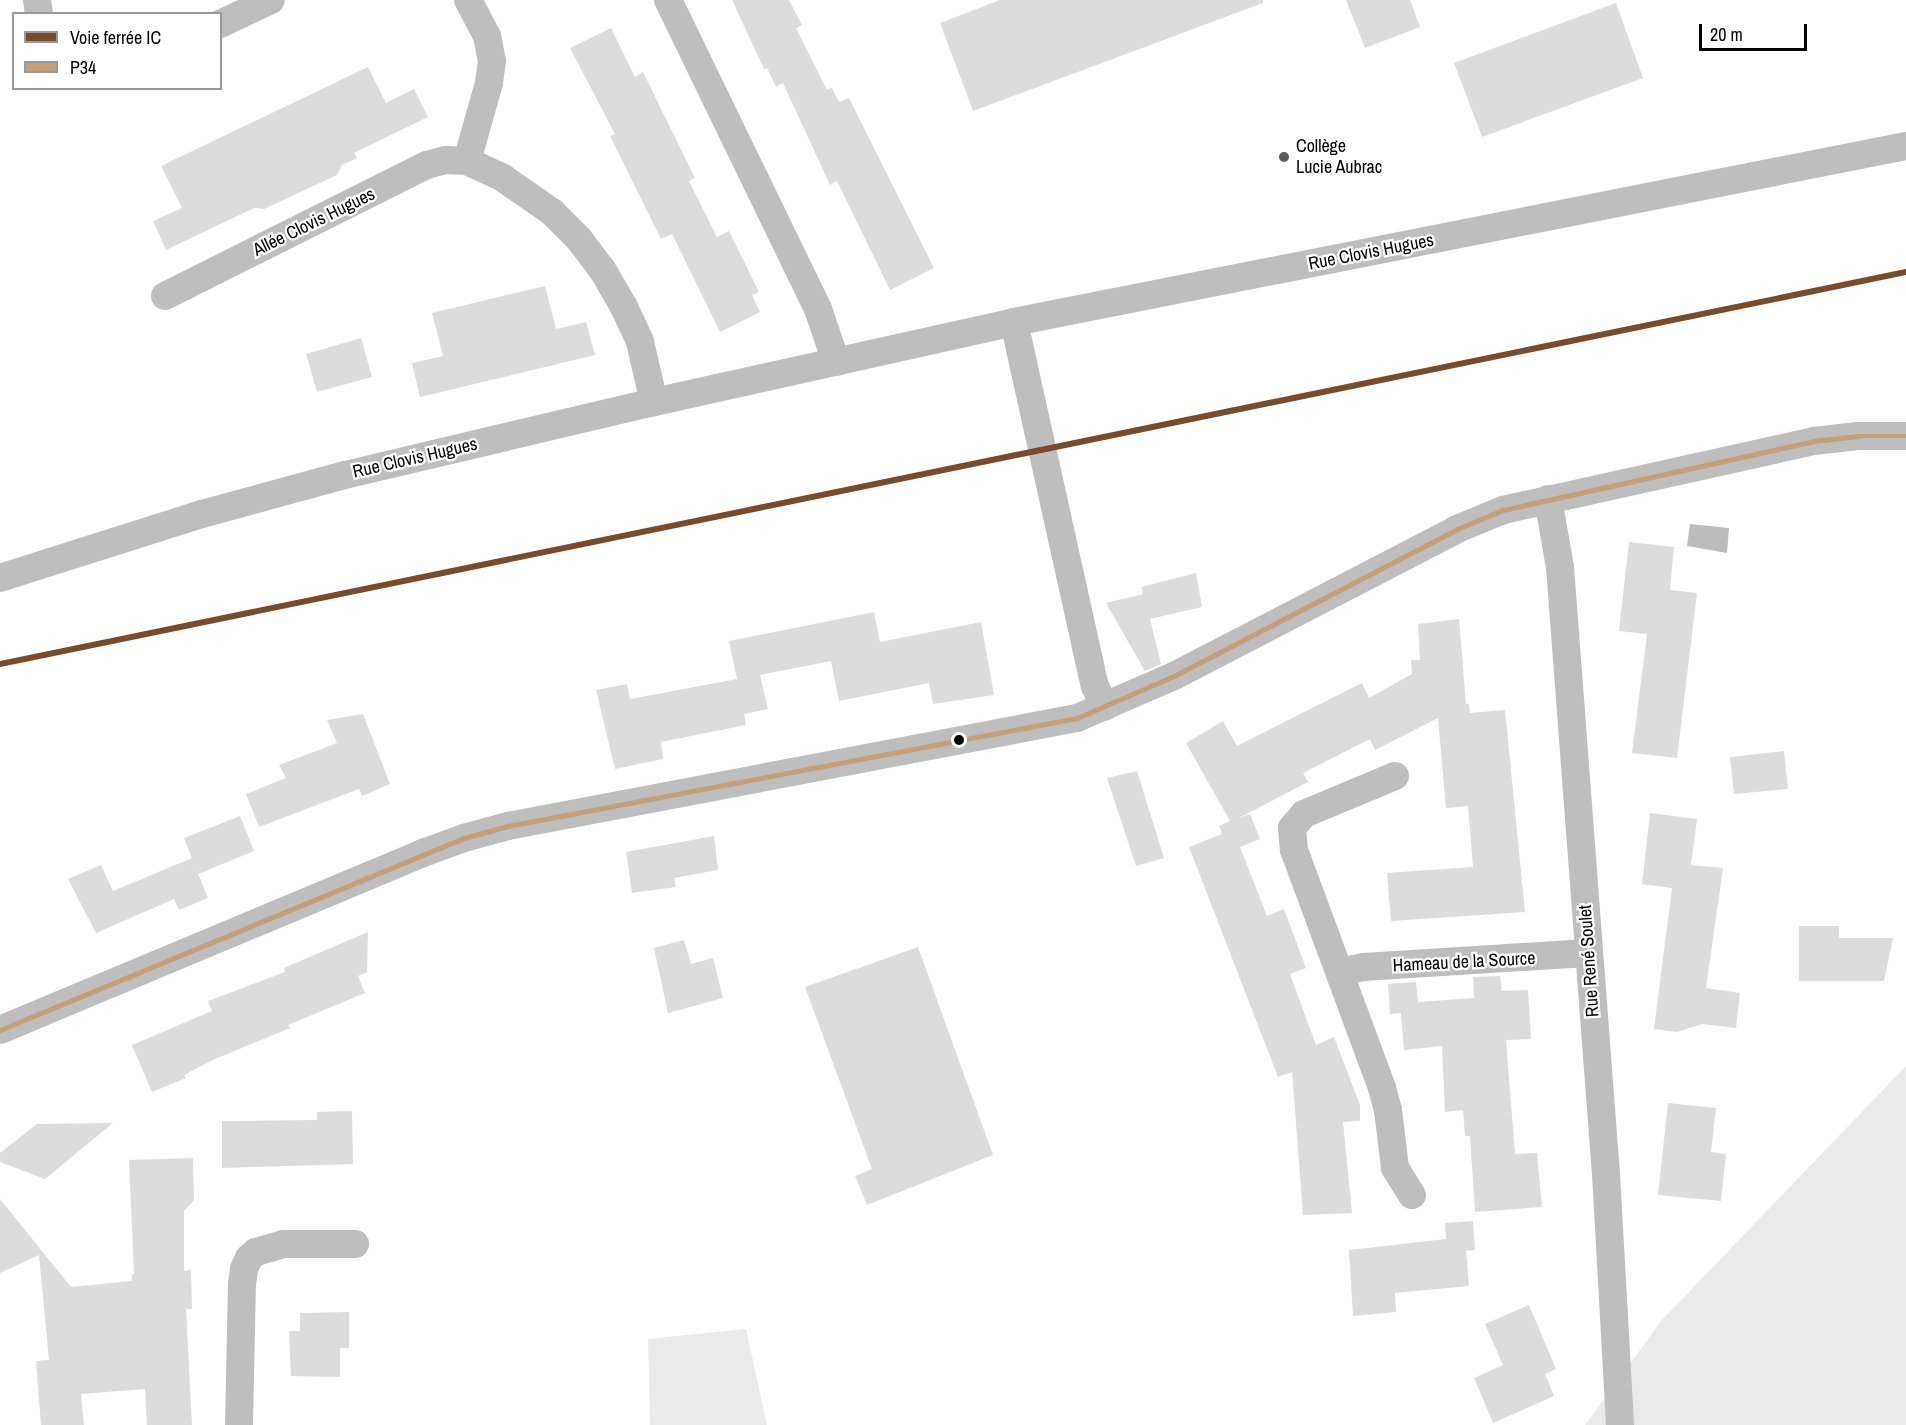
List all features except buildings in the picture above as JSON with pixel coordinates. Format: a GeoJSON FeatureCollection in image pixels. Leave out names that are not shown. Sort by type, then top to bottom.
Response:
{"type":"FeatureCollection","features":[{"type":"Feature","properties":{"kind":"street"},"geometry":{"type":"LineString","coordinates":[[222,23],[271,0]]}},
{"type":"Feature","properties":{"kind":"street"},"geometry":{"type":"LineString","coordinates":[[468,0],[487,36],[492,61],[489,83],[467,161],[513,185],[552,212],[579,239],[602,270],[624,307],[640,342],[654,402]]}},
{"type":"Feature","properties":{"kind":"street"},"geometry":{"type":"LineString","coordinates":[[668,0],[818,309],[836,362]]}},
{"type":"Feature","properties":{"kind":"street","name":"Rue Clovis Hugues"},"geometry":{"type":"LineString","coordinates":[[0,578],[202,514],[345,475],[654,402],[1014,322],[1906,146]]}},
{"type":"Feature","properties":{"kind":"street","name":"Allée Clovis Hugues"},"geometry":{"type":"LineString","coordinates":[[165,296],[427,165],[446,160],[467,161]]}},
{"type":"Feature","properties":{"kind":"street"},"geometry":{"type":"LineString","coordinates":[[1014,322],[1092,675],[1105,707]]}},
{"type":"Feature","properties":{"kind":"street"},"geometry":{"type":"LineString","coordinates":[[0,1030],[423,853],[464,838],[508,826],[1029,729],[1077,718],[1174,676],[1457,529],[1503,510],[1814,441],[1858,436],[1906,436]]}},
{"type":"Feature","properties":{"kind":"street","name":"Rue René Soulet"},"geometry":{"type":"LineString","coordinates":[[1548,499],[1560,567],[1607,1186],[1620,1425]]}},
{"type":"Feature","properties":{"kind":"street"},"geometry":{"type":"LineString","coordinates":[[1395,776],[1304,814],[1292,828],[1294,850],[1382,1088],[1388,1110],[1395,1168],[1412,1195]]}},
{"type":"Feature","properties":{"kind":"street","name":"Hameau de la Source"},"geometry":{"type":"LineString","coordinates":[[1340,972],[1364,967],[1588,953]]}},
{"type":"Feature","properties":{"kind":"street"},"geometry":{"type":"LineString","coordinates":[[239,1425],[242,1284],[244,1269],[249,1258],[267,1247],[284,1244],[355,1244]]}},
{"type":"Feature","properties":{"kind":"shaded area"},"geometry":{"type":"Polygon","coordinates":[[[1690,524],[1729,528],[1727,553],[1687,546],[1690,524]]]}},
{"type":"Feature","properties":{"kind":"shaded area"},"geometry":{"type":"Polygon","coordinates":[[[1906,1066],[1906,1425],[1585,1425],[1662,1320],[1906,1066]]]}},
{"type":"Feature","properties":{"kind":"shaded area"},"geometry":{"type":"Polygon","coordinates":[[[746,1329],[767,1425],[650,1425],[648,1339],[746,1329]]]}},
{"type":"Feature","properties":{"kind":"rail line","name":"IC"},"geometry":{"type":"LineString","coordinates":[[0,664],[1906,272]]}},
{"type":"Feature","properties":{"kind":"transit line","name":"P34"},"geometry":{"type":"LineString","coordinates":[[0,1030],[464,838],[508,826],[1077,718],[1174,676],[1457,529],[1503,510],[1814,441],[1858,436],[1906,436]]}},
{"type":"Feature","properties":{"kind":"place","name":"Collège Lucie Aubrac"},"geometry":{"type":"Point","coordinates":[1284,157]}}]}
